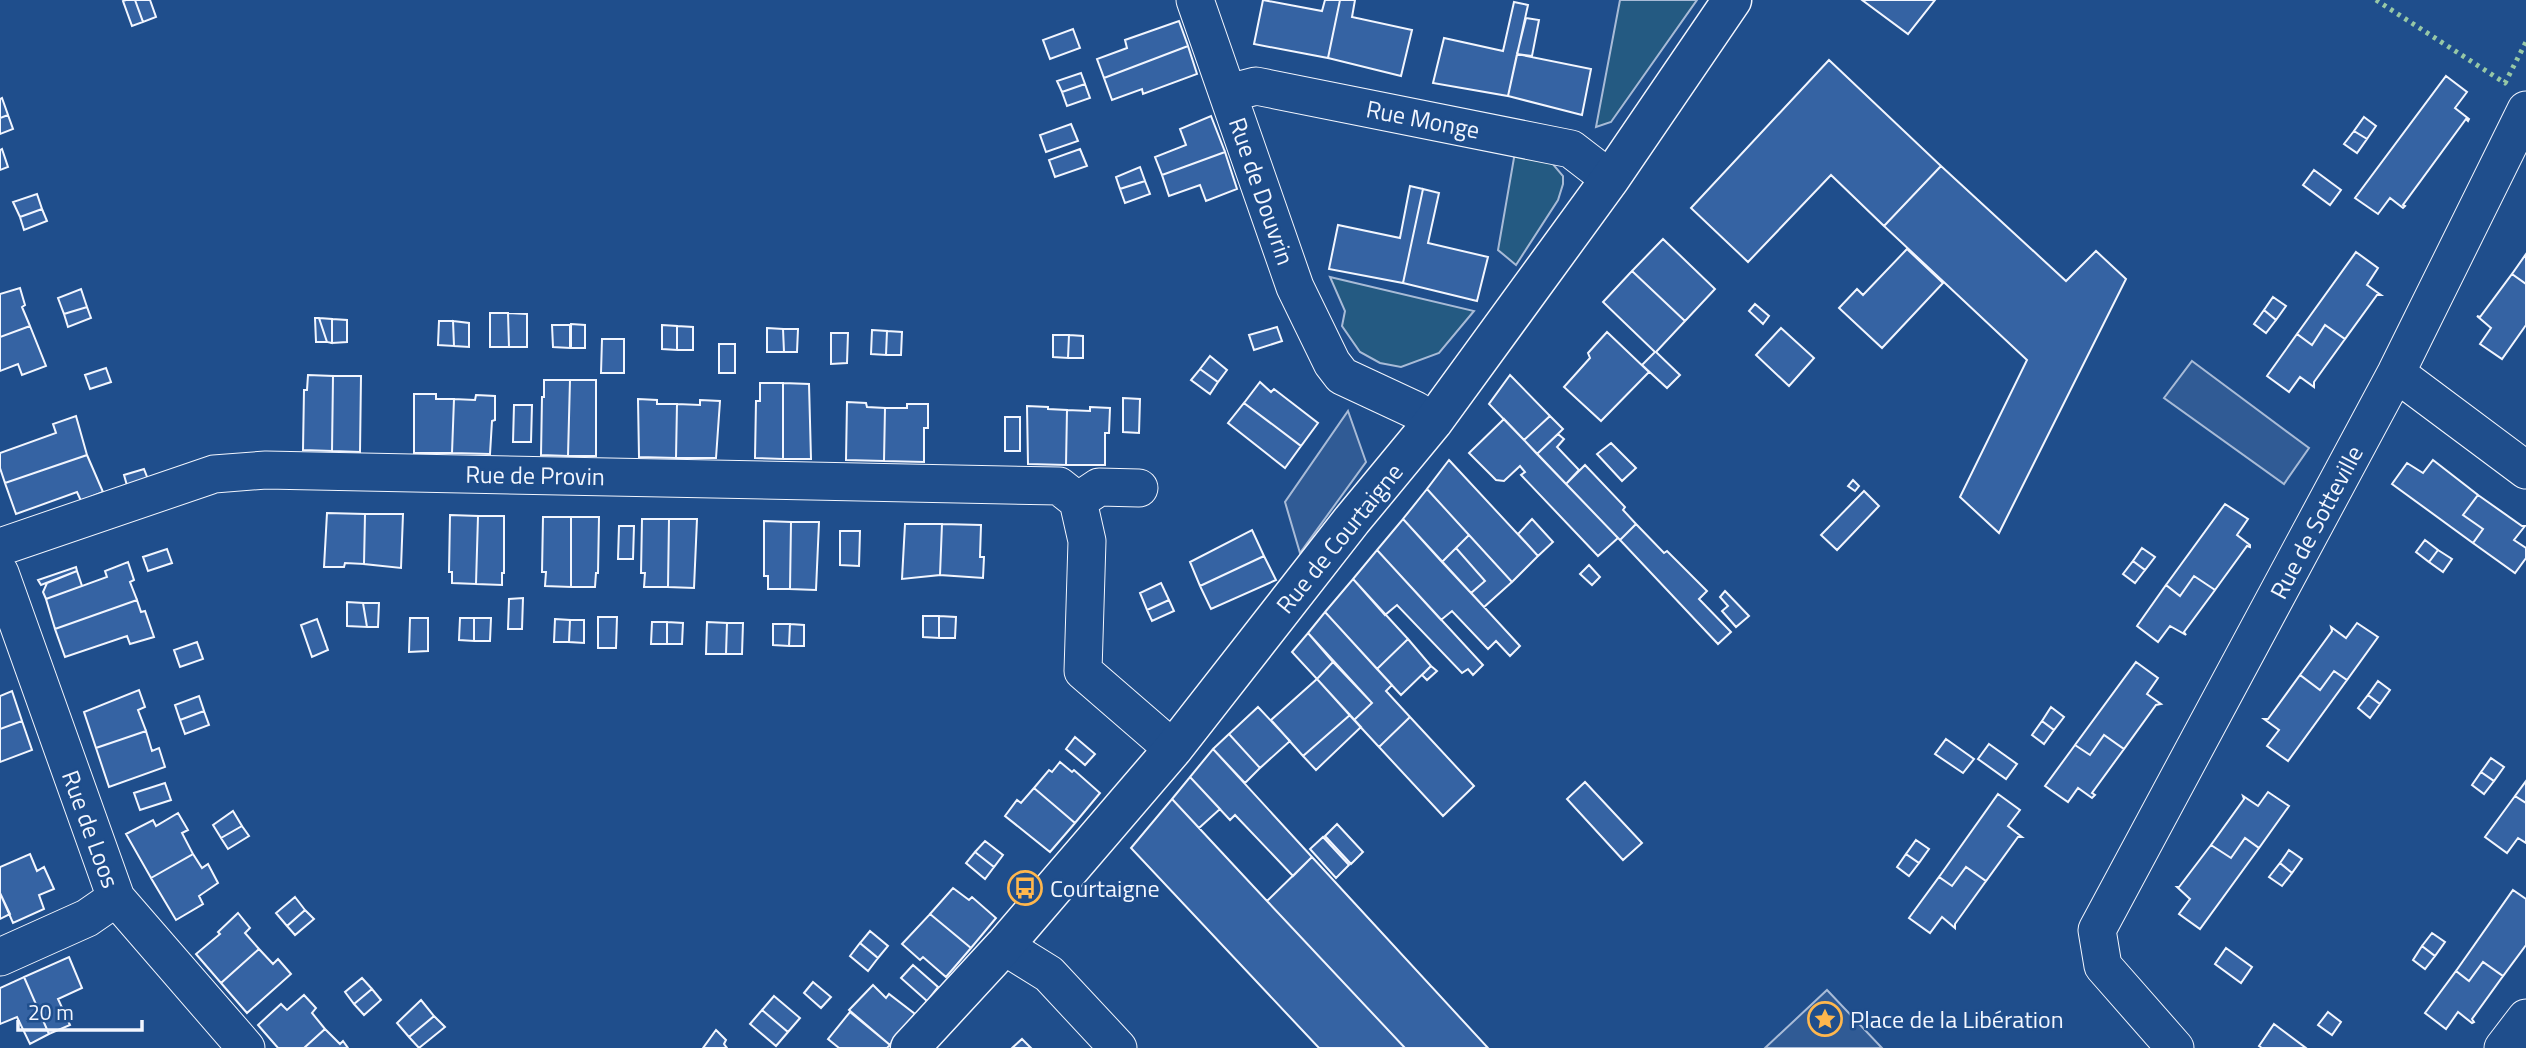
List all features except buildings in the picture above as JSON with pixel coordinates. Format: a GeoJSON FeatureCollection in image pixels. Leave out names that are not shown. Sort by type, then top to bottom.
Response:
{"type":"FeatureCollection","features":[{"type":"Feature","properties":{"kind":"street","name":"Rue de Douvrin"},"geometry":{"type":"LineString","coordinates":[[1195,0],[1295,287],[1332,363],[1342,376],[1415,410],[1433,422]]}},
{"type":"Feature","properties":{"kind":"street","name":"Rue de Courtaigne"},"geometry":{"type":"LineString","coordinates":[[910,1048],[1003,946],[1173,749],[1352,520],[1433,422],[1610,178],[1732,0]]}},
{"type":"Feature","properties":{"kind":"street","name":"Rue Monge"},"geometry":{"type":"LineString","coordinates":[[1228,93],[1256,86],[1571,149],[1610,178]]}},
{"type":"Feature","properties":{"kind":"street","name":"Rue de Sotteville"},"geometry":{"type":"LineString","coordinates":[[2175,1048],[2103,966],[2098,930],[2396,373],[2526,110]]}},
{"type":"Feature","properties":{"kind":"street"},"geometry":{"type":"LineString","coordinates":[[2396,373],[2526,470]]}},
{"type":"Feature","properties":{"kind":"street","name":"Rue de Provin"},"geometry":{"type":"LineString","coordinates":[[0,547],[214,474],[266,470],[1059,486],[1078,501]]}},
{"type":"Feature","properties":{"kind":"street"},"geometry":{"type":"LineString","coordinates":[[1139,488],[1099,487],[1078,501],[1087,541],[1083,671],[1173,749]]}},
{"type":"Feature","properties":{"kind":"street","name":"Rue de Loos"},"geometry":{"type":"LineString","coordinates":[[0,573],[116,898],[246,1048]]}},
{"type":"Feature","properties":{"kind":"street"},"geometry":{"type":"LineString","coordinates":[[0,957],[87,918],[116,898]]}},
{"type":"Feature","properties":{"kind":"street"},"geometry":{"type":"LineString","coordinates":[[1003,946],[1049,974],[1118,1048]]}},
{"type":"Feature","properties":{"kind":"street"},"geometry":{"type":"LineString","coordinates":[[2503,1048],[2526,1018]]}},
{"type":"Feature","properties":{"kind":"shaded area"},"geometry":{"type":"Polygon","coordinates":[[[1620,0],[1697,0],[1611,122],[1596,127],[1620,0]]]}},
{"type":"Feature","properties":{"kind":"shaded area"},"geometry":{"type":"Polygon","coordinates":[[[1515,152],[1552,163],[1563,176],[1558,200],[1516,265],[1498,250],[1515,152]]]}},
{"type":"Feature","properties":{"kind":"shaded area"},"geometry":{"type":"Polygon","coordinates":[[[1330,277],[1474,311],[1439,353],[1401,367],[1380,363],[1360,352],[1342,326],[1345,311],[1330,277]]]}},
{"type":"Feature","properties":{"kind":"shaded area"},"geometry":{"type":"Polygon","coordinates":[[[2192,361],[2309,448],[2284,484],[2164,398],[2192,361]]]}},
{"type":"Feature","properties":{"kind":"shaded area"},"geometry":{"type":"Polygon","coordinates":[[[1348,411],[1366,462],[1300,553],[1285,502],[1348,411]]]}},
{"type":"Feature","properties":{"kind":"shaded area","name":"Place de la Libération"},"geometry":{"type":"Polygon","coordinates":[[[1827,990],[1882,1048],[1765,1048],[1827,990]]]}},
{"type":"Feature","properties":{"kind":"hedge"},"geometry":{"type":"LineString","coordinates":[[2376,0],[2505,83],[2526,42]]}},
{"type":"Feature","properties":{"kind":"place","name":"Courtaigne"},"geometry":{"type":"Point","coordinates":[1025,888]}},
{"type":"Feature","properties":{"kind":"place","name":"Place de la Libération"},"geometry":{"type":"Point","coordinates":[1825,1019]}}]}
